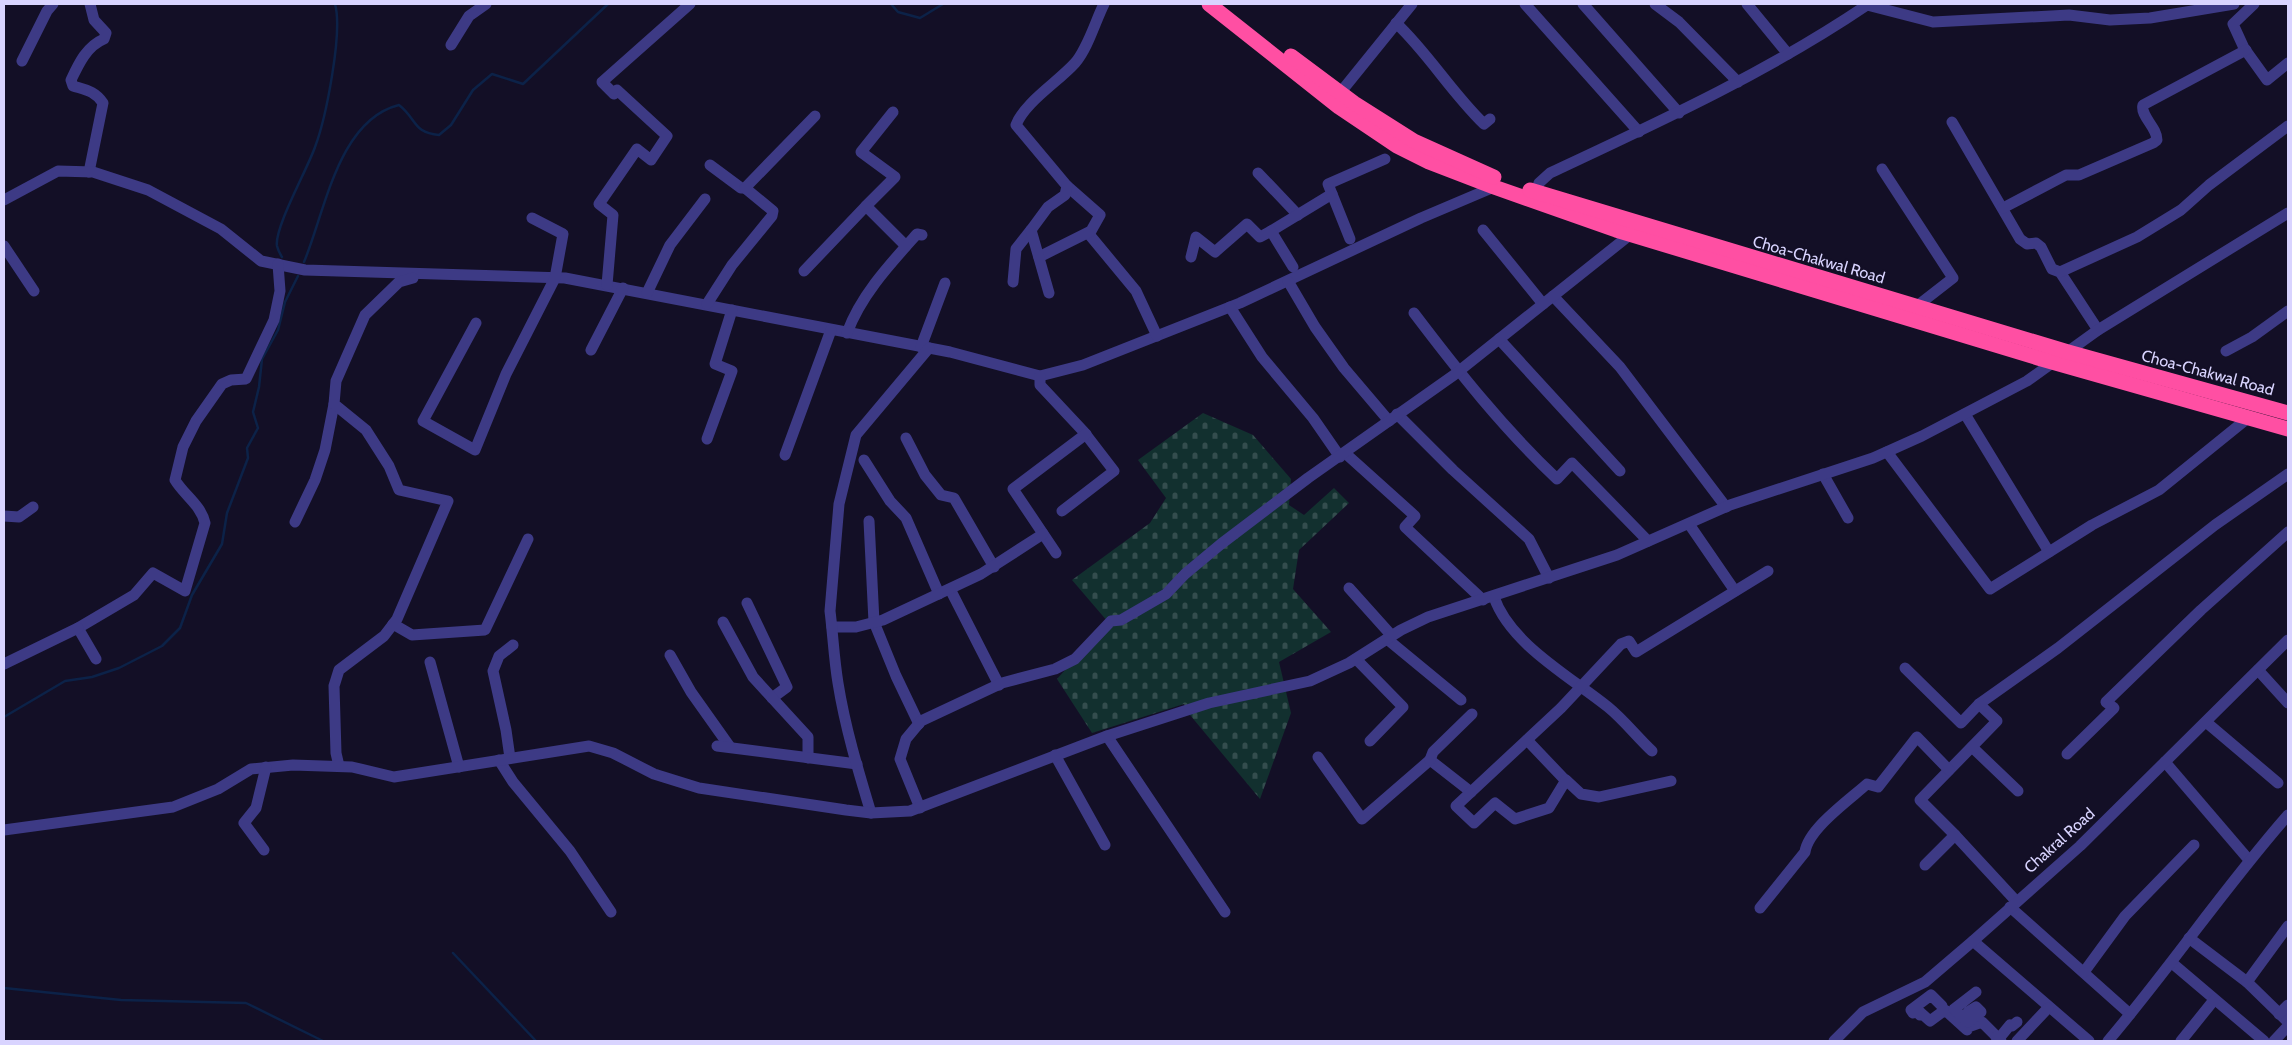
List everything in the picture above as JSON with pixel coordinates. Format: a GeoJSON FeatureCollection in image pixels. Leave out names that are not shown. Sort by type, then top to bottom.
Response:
{"type":"FeatureCollection","features":[{"type":"Feature","properties":{"kind":"highway"},"geometry":{"type":"LineString","coordinates":[[1209,4],[1339,107],[1375,132],[1429,162],[1494,187],[1534,196],[1632,234],[2054,362],[2288,429]]}},
{"type":"Feature","properties":{"kind":"highway","name":"Choa-Chakwal Road"},"geometry":{"type":"LineString","coordinates":[[1224,4],[1354,104],[1414,141],[1534,196],[1917,306],[2068,352],[2285,409]]}},
{"type":"Feature","properties":{"kind":"street"},"geometry":{"type":"LineString","coordinates":[[22,61],[53,4]]}},
{"type":"Feature","properties":{"kind":"street"},"geometry":{"type":"LineString","coordinates":[[89,172],[103,103],[98,95],[91,91],[73,86],[71,80],[84,55],[94,43],[104,39],[106,33],[94,20],[90,4]]}},
{"type":"Feature","properties":{"kind":"street"},"geometry":{"type":"LineString","coordinates":[[451,45],[469,16],[486,4]]}},
{"type":"Feature","properties":{"kind":"street"},"geometry":{"type":"LineString","coordinates":[[608,285],[613,215],[599,204],[637,150],[651,160],[667,136],[617,90],[614,94],[602,82],[690,4]]}},
{"type":"Feature","properties":{"kind":"street"},"geometry":{"type":"LineString","coordinates":[[1039,257],[1088,233],[1100,215],[1067,186],[1016,125],[1018,120],[1042,94],[1075,63],[1104,4]]}},
{"type":"Feature","properties":{"kind":"street"},"geometry":{"type":"LineString","coordinates":[[1340,93],[1412,4]]}},
{"type":"Feature","properties":{"kind":"street"},"geometry":{"type":"LineString","coordinates":[[1525,4],[1638,132]]}},
{"type":"Feature","properties":{"kind":"street"},"geometry":{"type":"LineString","coordinates":[[1583,4],[1679,113]]}},
{"type":"Feature","properties":{"kind":"street"},"geometry":{"type":"LineString","coordinates":[[1655,4],[1679,22],[1738,82]]}},
{"type":"Feature","properties":{"kind":"street"},"geometry":{"type":"LineString","coordinates":[[1747,4],[1788,54]]}},
{"type":"Feature","properties":{"kind":"street"},"geometry":{"type":"LineString","coordinates":[[1534,196],[1539,183],[1550,173],[1679,113],[1738,82],[1817,39],[1867,4],[1933,22],[2069,15],[2110,20],[2150,18],[2234,4]]}},
{"type":"Feature","properties":{"kind":"street"},"geometry":{"type":"LineString","coordinates":[[2254,4],[2233,24],[2246,50],[2267,80],[2288,64]]}},
{"type":"Feature","properties":{"kind":"street"},"geometry":{"type":"LineString","coordinates":[[1396,23],[1410,36],[1465,105],[1484,124],[1490,119]]}},
{"type":"Feature","properties":{"kind":"street"},"geometry":{"type":"LineString","coordinates":[[2003,208],[2066,175],[2079,175],[2153,144],[2157,140],[2157,135],[2142,110],[2143,104],[2246,50]]}},
{"type":"Feature","properties":{"kind":"street"},"geometry":{"type":"LineString","coordinates":[[804,271],[896,177],[861,152],[893,112]]}},
{"type":"Feature","properties":{"kind":"street"},"geometry":{"type":"LineString","coordinates":[[745,188],[815,116]]}},
{"type":"Feature","properties":{"kind":"street"},"geometry":{"type":"LineString","coordinates":[[1952,122],[2023,242],[2036,243],[2041,247],[2052,269],[2060,272],[2098,330]]}},
{"type":"Feature","properties":{"kind":"street"},"geometry":{"type":"LineString","coordinates":[[2060,272],[2137,237],[2181,210],[2209,185],[2288,126]]}},
{"type":"Feature","properties":{"kind":"street"},"geometry":{"type":"LineString","coordinates":[[1350,239],[1328,184],[1385,159]]}},
{"type":"Feature","properties":{"kind":"street"},"geometry":{"type":"LineString","coordinates":[[707,304],[732,265],[772,216],[773,211],[745,188],[740,188],[710,165]]}},
{"type":"Feature","properties":{"kind":"street"},"geometry":{"type":"LineString","coordinates":[[1882,169],[1953,278],[1917,306]]}},
{"type":"Feature","properties":{"kind":"street"},"geometry":{"type":"LineString","coordinates":[[4,200],[58,171],[89,172],[148,190],[221,229],[261,261],[305,270],[555,278],[608,285],[848,334],[925,347],[1040,376],[1083,365],[1230,307],[1494,187]]}},
{"type":"Feature","properties":{"kind":"street"},"geometry":{"type":"LineString","coordinates":[[1258,172],[1298,214]]}},
{"type":"Feature","properties":{"kind":"street"},"geometry":{"type":"LineString","coordinates":[[1013,282],[1016,250],[1048,207],[1065,195],[1067,186]]}},
{"type":"Feature","properties":{"kind":"street"},"geometry":{"type":"LineString","coordinates":[[1191,257],[1196,237],[1215,252],[1247,224],[1260,237],[1332,194]]}},
{"type":"Feature","properties":{"kind":"street"},"geometry":{"type":"LineString","coordinates":[[648,293],[670,245],[705,199]]}},
{"type":"Feature","properties":{"kind":"street"},"geometry":{"type":"LineString","coordinates":[[866,206],[906,246]]}},
{"type":"Feature","properties":{"kind":"street"},"geometry":{"type":"LineString","coordinates":[[4,830],[173,807],[218,789],[251,769],[293,765],[339,766],[352,767],[394,777],[589,746],[614,753],[654,774],[699,788],[786,803],[871,813],[910,811],[1107,736],[1209,703],[1310,681],[1356,659],[1390,637],[1428,617],[1617,555],[1726,507],[1887,452],[2028,381],[2098,330],[2288,213]]}},
{"type":"Feature","properties":{"kind":"street"},"geometry":{"type":"LineString","coordinates":[[476,323],[423,421],[475,450],[506,374],[555,278],[563,234],[532,218]]}},
{"type":"Feature","properties":{"kind":"street"},"geometry":{"type":"LineString","coordinates":[[1031,230],[1049,293]]}},
{"type":"Feature","properties":{"kind":"street"},"geometry":{"type":"LineString","coordinates":[[1483,230],[1543,304]]}},
{"type":"Feature","properties":{"kind":"street"},"geometry":{"type":"LineString","coordinates":[[1271,231],[1293,267]]}},
{"type":"Feature","properties":{"kind":"street"},"geometry":{"type":"LineString","coordinates":[[1088,233],[1136,291],[1157,336]]}},
{"type":"Feature","properties":{"kind":"street"},"geometry":{"type":"LineString","coordinates":[[848,334],[853,317],[865,297],[917,234],[922,235]]}},
{"type":"Feature","properties":{"kind":"street"},"geometry":{"type":"LineString","coordinates":[[920,808],[900,759],[906,739],[919,724],[999,685],[1055,669],[1075,659],[1111,621],[1121,620],[1166,594],[1185,574],[1221,544],[1458,371],[1632,234]]}},
{"type":"Feature","properties":{"kind":"street"},"geometry":{"type":"LineString","coordinates":[[4,246],[34,290]]}},
{"type":"Feature","properties":{"kind":"street"},"geometry":{"type":"LineString","coordinates":[[4,664],[78,628],[134,595],[153,572],[185,591],[205,523],[202,512],[183,492],[175,480],[183,447],[196,421],[222,384],[231,380],[246,379],[274,320],[280,291],[278,264]]}},
{"type":"Feature","properties":{"kind":"street"},"geometry":{"type":"LineString","coordinates":[[295,522],[315,480],[325,450],[334,404],[336,381],[365,314],[399,282],[427,274]]}},
{"type":"Feature","properties":{"kind":"street"},"geometry":{"type":"LineString","coordinates":[[1288,281],[1315,327],[1344,368],[1393,418],[1529,539],[1549,578]]}},
{"type":"Feature","properties":{"kind":"street"},"geometry":{"type":"LineString","coordinates":[[871,813],[857,764],[838,683],[830,611],[839,504],[856,435],[925,347],[945,283]]}},
{"type":"Feature","properties":{"kind":"street"},"geometry":{"type":"LineString","coordinates":[[591,350],[623,288]]}},
{"type":"Feature","properties":{"kind":"street"},"geometry":{"type":"LineString","coordinates":[[1553,296],[1620,367],[1726,507]]}},
{"type":"Feature","properties":{"kind":"street"},"geometry":{"type":"LineString","coordinates":[[1230,307],[1262,357],[1342,455],[1415,516],[1406,527],[1488,598],[1540,657],[1581,685],[1611,710],[1652,751]]}},
{"type":"Feature","properties":{"kind":"street"},"geometry":{"type":"LineString","coordinates":[[707,439],[732,371],[715,364],[732,310]]}},
{"type":"Feature","properties":{"kind":"street"},"geometry":{"type":"LineString","coordinates":[[2226,351],[2252,337],[2288,311]]}},
{"type":"Feature","properties":{"kind":"street"},"geometry":{"type":"LineString","coordinates":[[1414,313],[1458,371],[1498,419],[1557,479],[1572,463],[1648,541]]}},
{"type":"Feature","properties":{"kind":"street"},"geometry":{"type":"LineString","coordinates":[[785,455],[831,330]]}},
{"type":"Feature","properties":{"kind":"street"},"geometry":{"type":"LineString","coordinates":[[1499,339],[1620,471]]}},
{"type":"Feature","properties":{"kind":"street"},"geometry":{"type":"LineString","coordinates":[[1040,376],[1040,384],[1086,434],[1114,471],[1062,511]]}},
{"type":"Feature","properties":{"kind":"street"},"geometry":{"type":"LineString","coordinates":[[334,404],[366,430],[389,466],[399,490],[448,501],[393,624],[384,636],[339,670],[334,686],[336,753],[339,766]]}},
{"type":"Feature","properties":{"kind":"street"},"geometry":{"type":"LineString","coordinates":[[1965,414],[2048,552]]}},
{"type":"Feature","properties":{"kind":"street"},"geometry":{"type":"LineString","coordinates":[[1887,452],[1990,589],[2092,525],[2159,490],[2248,418]]}},
{"type":"Feature","properties":{"kind":"street"},"geometry":{"type":"LineString","coordinates":[[1056,553],[1013,488],[1086,434]]}},
{"type":"Feature","properties":{"kind":"street"},"geometry":{"type":"LineString","coordinates":[[906,438],[925,475],[941,495],[954,498],[994,567]]}},
{"type":"Feature","properties":{"kind":"street"},"geometry":{"type":"LineString","coordinates":[[864,460],[890,501],[906,518],[939,594]]}},
{"type":"Feature","properties":{"kind":"street"},"geometry":{"type":"LineString","coordinates":[[1823,474],[1848,518]]}},
{"type":"Feature","properties":{"kind":"street"},"geometry":{"type":"LineString","coordinates":[[1905,668],[1961,723],[1979,704],[2058,648],[2215,524],[2288,474]]}},
{"type":"Feature","properties":{"kind":"street"},"geometry":{"type":"LineString","coordinates":[[4,516],[19,517],[33,507]]}},
{"type":"Feature","properties":{"kind":"street"},"geometry":{"type":"LineString","coordinates":[[868,521],[874,622],[896,676],[919,724]]}},
{"type":"Feature","properties":{"kind":"street"},"geometry":{"type":"LineString","coordinates":[[1689,524],[1735,591]]}},
{"type":"Feature","properties":{"kind":"street"},"geometry":{"type":"LineString","coordinates":[[2066,754],[2114,708],[2106,702],[2201,610],[2288,532]]}},
{"type":"Feature","properties":{"kind":"street"},"geometry":{"type":"LineString","coordinates":[[832,627],[856,627],[883,620],[994,567],[1044,534]]}},
{"type":"Feature","properties":{"kind":"street"},"geometry":{"type":"LineString","coordinates":[[393,624],[412,635],[485,630],[528,539]]}},
{"type":"Feature","properties":{"kind":"street"},"geometry":{"type":"LineString","coordinates":[[1566,781],[1549,808],[1515,819],[1495,803],[1474,824],[1456,806],[1561,708],[1621,644],[1629,641],[1636,652],[1768,570]]}},
{"type":"Feature","properties":{"kind":"street"},"geometry":{"type":"LineString","coordinates":[[1349,588],[1390,637],[1461,700]]}},
{"type":"Feature","properties":{"kind":"street"},"geometry":{"type":"LineString","coordinates":[[950,589],[999,685]]}},
{"type":"Feature","properties":{"kind":"street"},"geometry":{"type":"LineString","coordinates":[[747,603],[787,687],[772,698]]}},
{"type":"Feature","properties":{"kind":"street"},"geometry":{"type":"LineString","coordinates":[[723,622],[753,677],[808,737],[808,758]]}},
{"type":"Feature","properties":{"kind":"street"},"geometry":{"type":"LineString","coordinates":[[78,628],[96,660]]}},
{"type":"Feature","properties":{"kind":"street","name":"Chakral Road"},"geometry":{"type":"LineString","coordinates":[[1834,1041],[1863,1012],[1924,982],[1973,942],[2013,904],[2080,846],[2288,640]]}},
{"type":"Feature","properties":{"kind":"street"},"geometry":{"type":"LineString","coordinates":[[513,645],[499,656],[493,671],[506,730],[504,759],[513,782],[570,850],[611,912]]}},
{"type":"Feature","properties":{"kind":"street"},"geometry":{"type":"LineString","coordinates":[[670,655],[691,692],[730,747]]}},
{"type":"Feature","properties":{"kind":"street"},"geometry":{"type":"LineString","coordinates":[[1356,659],[1404,708],[1370,742]]}},
{"type":"Feature","properties":{"kind":"street"},"geometry":{"type":"LineString","coordinates":[[430,662],[459,767]]}},
{"type":"Feature","properties":{"kind":"street"},"geometry":{"type":"LineString","coordinates":[[2258,670],[2288,703]]}},
{"type":"Feature","properties":{"kind":"street"},"geometry":{"type":"LineString","coordinates":[[1979,704],[1997,721],[1920,800],[1956,835],[2013,904],[2130,1014]]}},
{"type":"Feature","properties":{"kind":"street"},"geometry":{"type":"LineString","coordinates":[[1318,756],[1362,819],[1430,760],[1433,752],[1472,714]]}},
{"type":"Feature","properties":{"kind":"street"},"geometry":{"type":"LineString","coordinates":[[2206,722],[2278,783]]}},
{"type":"Feature","properties":{"kind":"street"},"geometry":{"type":"LineString","coordinates":[[1107,736],[1225,912]]}},
{"type":"Feature","properties":{"kind":"street"},"geometry":{"type":"LineString","coordinates":[[1760,908],[1805,852],[1806,844],[1828,819],[1867,784],[1878,787],[1917,737],[1949,770]]}},
{"type":"Feature","properties":{"kind":"street"},"geometry":{"type":"LineString","coordinates":[[1527,740],[1581,794],[1598,797],[1671,781]]}},
{"type":"Feature","properties":{"kind":"street"},"geometry":{"type":"LineString","coordinates":[[717,746],[857,764]]}},
{"type":"Feature","properties":{"kind":"street"},"geometry":{"type":"LineString","coordinates":[[1972,747],[2018,791]]}},
{"type":"Feature","properties":{"kind":"street"},"geometry":{"type":"LineString","coordinates":[[1055,755],[1105,845]]}},
{"type":"Feature","properties":{"kind":"street"},"geometry":{"type":"LineString","coordinates":[[1430,760],[1471,792]]}},
{"type":"Feature","properties":{"kind":"street"},"geometry":{"type":"LineString","coordinates":[[2166,762],[2250,860]]}},
{"type":"Feature","properties":{"kind":"street"},"geometry":{"type":"LineString","coordinates":[[264,850],[244,823],[256,808],[266,767]]}},
{"type":"Feature","properties":{"kind":"street"},"geometry":{"type":"LineString","coordinates":[[2108,1041],[2172,963],[2189,938],[2250,860],[2288,815]]}},
{"type":"Feature","properties":{"kind":"street"},"geometry":{"type":"LineString","coordinates":[[1925,864],[1956,835]]}},
{"type":"Feature","properties":{"kind":"street"},"geometry":{"type":"LineString","coordinates":[[2084,972],[2125,916],[2194,845]]}},
{"type":"Feature","properties":{"kind":"street"},"geometry":{"type":"LineString","coordinates":[[2246,982],[2288,926]]}},
{"type":"Feature","properties":{"kind":"street"},"geometry":{"type":"LineString","coordinates":[[2189,938],[2246,982],[2284,1018],[2288,1004]]}},
{"type":"Feature","properties":{"kind":"street"},"geometry":{"type":"LineString","coordinates":[[1973,942],[2048,1008],[2089,1041]]}},
{"type":"Feature","properties":{"kind":"street"},"geometry":{"type":"LineString","coordinates":[[2172,963],[2264,1041]]}},
{"type":"Feature","properties":{"kind":"street"},"geometry":{"type":"LineString","coordinates":[[1924,982],[1971,1030]]}},
{"type":"Feature","properties":{"kind":"street"},"geometry":{"type":"LineString","coordinates":[[1968,1012],[1976,1007],[1981,1012],[1968,1022],[1954,1009],[1976,992]]}},
{"type":"Feature","properties":{"kind":"street"},"geometry":{"type":"LineString","coordinates":[[1942,1006],[1930,995],[1911,1010],[1913,1013],[1916,1011],[1920,1015],[1921,1013],[1930,1021],[1945,1010],[1967,1030],[1971,1030],[1982,1022],[1994,1039],[2001,1036],[2010,1025],[2012,1026],[2017,1022]]}},
{"type":"Feature","properties":{"kind":"street"},"geometry":{"type":"LineString","coordinates":[[2181,1041],[2214,1000]]}},
{"type":"Feature","properties":{"kind":"street"},"geometry":{"type":"LineString","coordinates":[[2017,1041],[2048,1008]]}},
{"type":"Feature","properties":{"kind":"street"},"geometry":{"type":"LineString","coordinates":[[2274,1041],[2288,1026]]}},
{"type":"Feature","properties":{"kind":"green space"},"geometry":{"type":"Polygon","coordinates":[[[1203,413],[1253,435],[1291,479],[1289,505],[1304,515],[1334,488],[1349,503],[1299,550],[1293,589],[1331,632],[1279,662],[1291,713],[1260,799],[1190,715],[1184,704],[1092,733],[1057,679],[1108,622],[1072,580],[1150,523],[1166,498],[1138,460],[1203,413]]]}},
{"type":"Feature","properties":{"kind":"waterway"},"geometry":{"type":"LineString","coordinates":[[282,257],[277,246],[277,237],[315,147],[324,116],[337,34],[335,4]]}},
{"type":"Feature","properties":{"kind":"waterway"},"geometry":{"type":"LineString","coordinates":[[304,262],[336,170],[361,129],[378,114],[399,105],[416,125],[424,131],[439,135],[451,125],[473,90],[492,74],[523,84],[608,4]]}},
{"type":"Feature","properties":{"kind":"waterway"},"geometry":{"type":"LineString","coordinates":[[891,4],[898,12],[920,18],[943,4]]}},
{"type":"Feature","properties":{"kind":"waterway"},"geometry":{"type":"LineString","coordinates":[[4,717],[65,681],[92,677],[119,668],[162,646],[180,628],[192,595],[222,544],[227,513],[248,458],[247,448],[258,428],[253,412],[259,387],[262,359],[278,330],[285,302],[298,276]]}},
{"type":"Feature","properties":{"kind":"waterway"},"geometry":{"type":"LineString","coordinates":[[453,953],[536,1041]]}},
{"type":"Feature","properties":{"kind":"waterway"},"geometry":{"type":"LineString","coordinates":[[4,988],[121,1000],[246,1003],[323,1041]]}}]}
